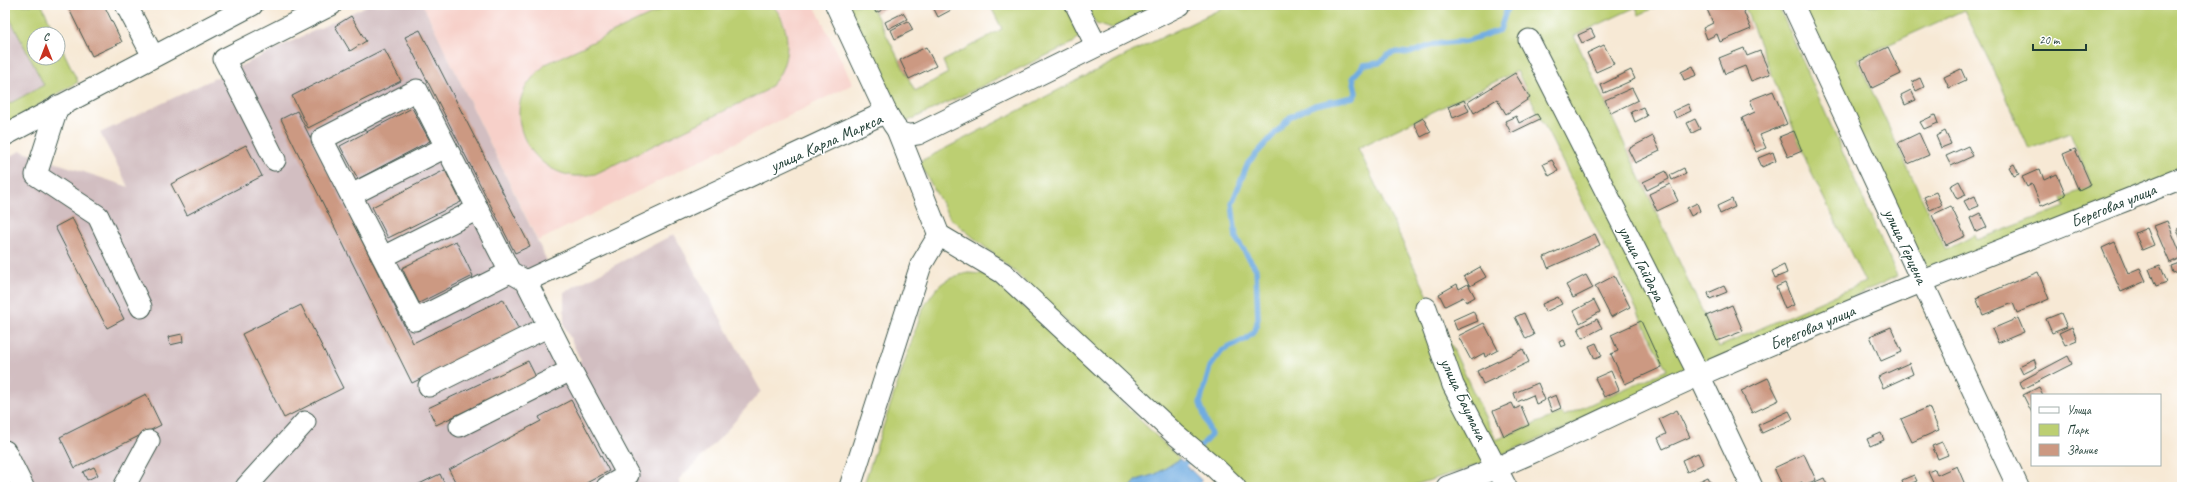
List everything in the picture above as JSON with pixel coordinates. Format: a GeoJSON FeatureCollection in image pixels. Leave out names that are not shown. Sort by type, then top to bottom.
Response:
{"type":"FeatureCollection","features":[{"type":"Feature","properties":{"kind":"street"},"geometry":{"type":"LineString","coordinates":[[126,5],[153,56]]}},
{"type":"Feature","properties":{"kind":"street"},"geometry":{"type":"LineString","coordinates":[[275,160],[224,59],[331,5]]}},
{"type":"Feature","properties":{"kind":"street"},"geometry":{"type":"LineString","coordinates":[[836,5],[886,112]]}},
{"type":"Feature","properties":{"kind":"street"},"geometry":{"type":"LineString","coordinates":[[1076,5],[1096,45]]}},
{"type":"Feature","properties":{"kind":"street","name":"улица Карла Маркса"},"geometry":{"type":"LineString","coordinates":[[383,257],[415,320],[518,276],[886,112],[898,132],[906,136],[918,134],[1096,45],[1180,5]]}},
{"type":"Feature","properties":{"kind":"street","name":"улица Герцена"},"geometry":{"type":"LineString","coordinates":[[1793,5],[2018,487]]}},
{"type":"Feature","properties":{"kind":"street"},"geometry":{"type":"LineString","coordinates":[[5,135],[248,6]]}},
{"type":"Feature","properties":{"kind":"street","name":"улица Гайдара"},"geometry":{"type":"LineString","coordinates":[[1529,40],[1699,375],[1752,487]]}},
{"type":"Feature","properties":{"kind":"street"},"geometry":{"type":"LineString","coordinates":[[478,209],[383,257],[322,138],[417,90],[478,209],[549,326],[628,475],[607,487]]}},
{"type":"Feature","properties":{"kind":"street"},"geometry":{"type":"LineString","coordinates":[[58,106],[36,175],[98,216],[141,307]]}},
{"type":"Feature","properties":{"kind":"street"},"geometry":{"type":"LineString","coordinates":[[898,132],[938,236],[1003,273],[1175,434],[1212,465],[1235,487]]}},
{"type":"Feature","properties":{"kind":"street"},"geometry":{"type":"LineString","coordinates":[[351,195],[446,146]]}},
{"type":"Feature","properties":{"kind":"street","name":"Береговая улица"},"geometry":{"type":"LineString","coordinates":[[1448,487],[1502,478],[1699,375],[1923,281],[2182,178]]}},
{"type":"Feature","properties":{"kind":"street"},"geometry":{"type":"LineString","coordinates":[[850,487],[921,264],[938,236]]}},
{"type":"Feature","properties":{"kind":"street","name":"улица Баумана"},"geometry":{"type":"LineString","coordinates":[[1426,308],[1453,385],[1502,478]]}},
{"type":"Feature","properties":{"kind":"street"},"geometry":{"type":"LineString","coordinates":[[430,386],[549,326]]}},
{"type":"Feature","properties":{"kind":"street"},"geometry":{"type":"LineString","coordinates":[[460,426],[571,370]]}},
{"type":"Feature","properties":{"kind":"street"},"geometry":{"type":"LineString","coordinates":[[246,487],[305,422]]}},
{"type":"Feature","properties":{"kind":"street"},"geometry":{"type":"LineString","coordinates":[[124,487],[149,441]]}},
{"type":"Feature","properties":{"kind":"street"},"geometry":{"type":"LineString","coordinates":[[5,451],[23,487]]}},
{"type":"Feature","properties":{"kind":"shaded area"},"geometry":{"type":"Polygon","coordinates":[[[368,5],[423,5],[548,263],[516,277],[562,371],[581,361],[564,325],[564,292],[674,234],[761,391],[721,437],[678,480],[682,487],[5,487],[5,158],[21,151],[129,187],[100,133],[368,5]]]}},
{"type":"Feature","properties":{"kind":"shaded area"},"geometry":{"type":"Polygon","coordinates":[[[423,5],[814,5],[853,84],[538,241],[423,5]]]}},
{"type":"Feature","properties":{"kind":"shaded area"},"geometry":{"type":"Polygon","coordinates":[[[5,9],[26,50],[26,66],[34,66],[44,85],[5,106],[5,9]]]}},
{"type":"Feature","properties":{"kind":"green space"},"geometry":{"type":"Polygon","coordinates":[[[5,5],[42,5],[51,26],[26,26],[26,50],[5,9],[5,5]]]}},
{"type":"Feature","properties":{"kind":"green space"},"geometry":{"type":"Polygon","coordinates":[[[671,5],[772,5],[778,12],[782,21],[787,39],[786,58],[779,75],[767,90],[595,174],[576,176],[562,173],[549,167],[538,158],[529,147],[523,135],[519,121],[519,107],[523,93],[533,77],[546,64],[671,5]]]}},
{"type":"Feature","properties":{"kind":"green space"},"geometry":{"type":"Polygon","coordinates":[[[844,5],[871,5],[915,91],[948,73],[943,61],[1002,29],[990,5],[1068,5],[1080,36],[1073,43],[904,123],[844,5]]]}},
{"type":"Feature","properties":{"kind":"green space"},"geometry":{"type":"Polygon","coordinates":[[[1084,5],[1157,5],[1111,29],[1096,24],[1084,5]]]}},
{"type":"Feature","properties":{"kind":"green space"},"geometry":{"type":"Polygon","coordinates":[[[1229,5],[1660,5],[1639,15],[1636,7],[1574,36],[1719,347],[1865,282],[1810,170],[1744,5],[1778,5],[1897,276],[1673,383],[1469,468],[1408,487],[1239,487],[1015,272],[950,218],[919,162],[1136,50],[1229,5]],[[1517,71],[1358,148],[1496,440],[1561,413],[1564,416],[1667,370],[1517,71]]]}},
{"type":"Feature","properties":{"kind":"green space"},"geometry":{"type":"Polygon","coordinates":[[[1797,5],[2182,5],[2182,174],[1928,276],[1797,5]],[[1964,10],[1857,59],[1946,250],[1975,235],[1977,240],[2065,207],[2062,198],[2092,186],[2070,133],[2029,149],[2001,85],[1964,10]]]}},
{"type":"Feature","properties":{"kind":"green space"},"geometry":{"type":"Polygon","coordinates":[[[66,57],[78,82],[5,125],[5,106],[44,85],[34,66],[66,66],[66,57]]]}},
{"type":"Feature","properties":{"kind":"green space"},"geometry":{"type":"Polygon","coordinates":[[[968,273],[984,274],[1023,306],[1180,459],[1156,474],[1137,480],[1131,487],[863,487],[922,310],[940,285],[951,278],[968,273]]]}},
{"type":"Feature","properties":{"kind":"water"},"geometry":{"type":"Polygon","coordinates":[[[1180,459],[1202,481],[1194,487],[1131,487],[1137,480],[1156,474],[1180,459]]]}},
{"type":"Feature","properties":{"kind":"building"},"geometry":{"type":"Polygon","coordinates":[[[67,5],[104,5],[122,42],[92,56],[67,5]]]}},
{"type":"Feature","properties":{"kind":"building"},"geometry":{"type":"Polygon","coordinates":[[[872,5],[892,5],[876,13],[872,5]]]}},
{"type":"Feature","properties":{"kind":"building"},"geometry":{"type":"Polygon","coordinates":[[[941,5],[949,5],[951,10],[938,17],[934,9],[941,5]]]}},
{"type":"Feature","properties":{"kind":"building"},"geometry":{"type":"Polygon","coordinates":[[[1711,5],[1741,5],[1751,29],[1720,42],[1717,34],[1707,39],[1703,28],[1713,23],[1706,7],[1711,5]]]}},
{"type":"Feature","properties":{"kind":"building"},"geometry":{"type":"Polygon","coordinates":[[[903,13],[907,19],[888,29],[885,22],[903,13]]]}},
{"type":"Feature","properties":{"kind":"building"},"geometry":{"type":"Polygon","coordinates":[[[351,16],[366,41],[350,51],[335,26],[351,16]]]}},
{"type":"Feature","properties":{"kind":"building"},"geometry":{"type":"Polygon","coordinates":[[[908,21],[913,30],[895,39],[891,30],[908,21]]]}},
{"type":"Feature","properties":{"kind":"building"},"geometry":{"type":"Polygon","coordinates":[[[1591,29],[1595,37],[1582,43],[1578,35],[1591,29]]]}},
{"type":"Feature","properties":{"kind":"building"},"geometry":{"type":"Polygon","coordinates":[[[420,30],[530,246],[515,253],[405,37],[420,30]]]}},
{"type":"Feature","properties":{"kind":"building"},"geometry":{"type":"Polygon","coordinates":[[[1604,45],[1614,64],[1596,72],[1587,53],[1604,45]]]}},
{"type":"Feature","properties":{"kind":"building"},"geometry":{"type":"Polygon","coordinates":[[[926,47],[936,66],[909,79],[900,60],[926,47]]]}},
{"type":"Feature","properties":{"kind":"building"},"geometry":{"type":"Polygon","coordinates":[[[1888,47],[1901,74],[1872,88],[1860,61],[1888,47]]]}},
{"type":"Feature","properties":{"kind":"building"},"geometry":{"type":"Polygon","coordinates":[[[1744,48],[1747,56],[1760,51],[1770,74],[1751,81],[1745,66],[1725,74],[1719,58],[1744,48]]]}},
{"type":"Feature","properties":{"kind":"building"},"geometry":{"type":"Polygon","coordinates":[[[384,49],[401,81],[308,128],[292,96],[384,49]]]}},
{"type":"Feature","properties":{"kind":"building"},"geometry":{"type":"Polygon","coordinates":[[[1693,66],[1697,75],[1684,80],[1681,72],[1693,66]]]}},
{"type":"Feature","properties":{"kind":"building"},"geometry":{"type":"Polygon","coordinates":[[[1961,69],[1966,80],[1949,88],[1944,77],[1961,69]]]}},
{"type":"Feature","properties":{"kind":"building"},"geometry":{"type":"Polygon","coordinates":[[[1631,70],[1635,79],[1604,93],[1601,85],[1631,70]]]}},
{"type":"Feature","properties":{"kind":"building"},"geometry":{"type":"Polygon","coordinates":[[[1515,73],[1530,98],[1506,114],[1497,99],[1474,113],[1468,102],[1515,73]]]}},
{"type":"Feature","properties":{"kind":"building"},"geometry":{"type":"Polygon","coordinates":[[[1920,78],[1924,87],[1916,91],[1912,82],[1920,78]]]}},
{"type":"Feature","properties":{"kind":"building"},"geometry":{"type":"Polygon","coordinates":[[[1632,88],[1638,100],[1611,113],[1605,100],[1632,88]]]}},
{"type":"Feature","properties":{"kind":"building"},"geometry":{"type":"Polygon","coordinates":[[[1911,90],[1916,100],[1905,105],[1901,95],[1911,90]]]}},
{"type":"Feature","properties":{"kind":"building"},"geometry":{"type":"Polygon","coordinates":[[[1773,91],[1787,124],[1760,135],[1766,148],[1756,152],[1742,118],[1755,112],[1750,100],[1773,91]]]}},
{"type":"Feature","properties":{"kind":"building"},"geometry":{"type":"Polygon","coordinates":[[[1464,100],[1469,111],[1453,118],[1448,107],[1464,100]]]}},
{"type":"Feature","properties":{"kind":"building"},"geometry":{"type":"Polygon","coordinates":[[[1688,104],[1691,111],[1676,118],[1673,111],[1688,104]]]}},
{"type":"Feature","properties":{"kind":"building"},"geometry":{"type":"Polygon","coordinates":[[[1643,107],[1647,116],[1635,122],[1631,112],[1643,107]]]}},
{"type":"Feature","properties":{"kind":"building"},"geometry":{"type":"Polygon","coordinates":[[[412,108],[430,141],[358,179],[340,146],[412,108]]]}},
{"type":"Feature","properties":{"kind":"building"},"geometry":{"type":"Polygon","coordinates":[[[297,111],[413,343],[503,299],[519,330],[412,383],[281,119],[297,111]]]}},
{"type":"Feature","properties":{"kind":"building"},"geometry":{"type":"Polygon","coordinates":[[[1537,114],[1540,119],[1511,133],[1505,121],[1516,116],[1519,123],[1537,114]]]}},
{"type":"Feature","properties":{"kind":"building"},"geometry":{"type":"Polygon","coordinates":[[[1935,115],[1938,123],[1924,129],[1920,122],[1935,115]]]}},
{"type":"Feature","properties":{"kind":"building"},"geometry":{"type":"Polygon","coordinates":[[[1423,118],[1431,132],[1421,137],[1414,123],[1423,118]]]}},
{"type":"Feature","properties":{"kind":"building"},"geometry":{"type":"Polygon","coordinates":[[[1695,119],[1700,129],[1692,133],[1687,123],[1695,119]]]}},
{"type":"Feature","properties":{"kind":"building"},"geometry":{"type":"Polygon","coordinates":[[[1794,131],[1802,151],[1788,157],[1779,137],[1794,131]]]}},
{"type":"Feature","properties":{"kind":"building"},"geometry":{"type":"Polygon","coordinates":[[[1945,131],[1951,144],[1941,148],[1936,136],[1945,131]]]}},
{"type":"Feature","properties":{"kind":"building"},"geometry":{"type":"Polygon","coordinates":[[[1919,133],[1929,155],[1908,164],[1898,143],[1919,133]]]}},
{"type":"Feature","properties":{"kind":"building"},"geometry":{"type":"Polygon","coordinates":[[[1653,136],[1660,151],[1635,163],[1628,149],[1653,136]]]}},
{"type":"Feature","properties":{"kind":"building"},"geometry":{"type":"Polygon","coordinates":[[[246,145],[262,176],[187,215],[171,184],[246,145]]]}},
{"type":"Feature","properties":{"kind":"building"},"geometry":{"type":"Polygon","coordinates":[[[1968,146],[1973,156],[1951,166],[1946,156],[1968,146]]]}},
{"type":"Feature","properties":{"kind":"building"},"geometry":{"type":"Polygon","coordinates":[[[2075,149],[2091,185],[2079,191],[2063,154],[2075,149]]]}},
{"type":"Feature","properties":{"kind":"building"},"geometry":{"type":"Polygon","coordinates":[[[1773,152],[1776,161],[1762,167],[1758,158],[1773,152]]]}},
{"type":"Feature","properties":{"kind":"building"},"geometry":{"type":"Polygon","coordinates":[[[1552,160],[1558,171],[1549,176],[1543,164],[1552,160]]]}},
{"type":"Feature","properties":{"kind":"building"},"geometry":{"type":"Polygon","coordinates":[[[2014,164],[2019,174],[2014,176],[2009,167],[2014,164]]]}},
{"type":"Feature","properties":{"kind":"building"},"geometry":{"type":"Polygon","coordinates":[[[1684,168],[1686,174],[1672,180],[1670,175],[1684,168]]]}},
{"type":"Feature","properties":{"kind":"building"},"geometry":{"type":"Polygon","coordinates":[[[2040,169],[2044,180],[2057,174],[2066,195],[2041,206],[2032,184],[2027,187],[2022,177],[2040,169]]]}},
{"type":"Feature","properties":{"kind":"building"},"geometry":{"type":"Polygon","coordinates":[[[445,170],[461,202],[388,238],[372,207],[445,170]]]}},
{"type":"Feature","properties":{"kind":"building"},"geometry":{"type":"Polygon","coordinates":[[[1666,171],[1669,179],[1647,190],[1643,182],[1666,171]]]}},
{"type":"Feature","properties":{"kind":"building"},"geometry":{"type":"Polygon","coordinates":[[[1959,181],[1966,195],[1957,199],[1950,186],[1959,181]]]}},
{"type":"Feature","properties":{"kind":"building"},"geometry":{"type":"Polygon","coordinates":[[[1670,184],[1678,201],[1657,211],[1649,194],[1670,184]]]}},
{"type":"Feature","properties":{"kind":"building"},"geometry":{"type":"Polygon","coordinates":[[[1936,192],[1942,205],[1930,210],[1924,197],[1936,192]]]}},
{"type":"Feature","properties":{"kind":"building"},"geometry":{"type":"Polygon","coordinates":[[[1975,196],[1979,206],[1969,210],[1964,201],[1975,196]]]}},
{"type":"Feature","properties":{"kind":"building"},"geometry":{"type":"Polygon","coordinates":[[[1732,199],[1735,207],[1720,214],[1717,206],[1732,199]]]}},
{"type":"Feature","properties":{"kind":"building"},"geometry":{"type":"Polygon","coordinates":[[[1697,203],[1700,211],[1691,216],[1687,208],[1697,203]]]}},
{"type":"Feature","properties":{"kind":"building"},"geometry":{"type":"Polygon","coordinates":[[[1951,206],[1965,236],[1946,245],[1932,215],[1951,206]]]}},
{"type":"Feature","properties":{"kind":"building"},"geometry":{"type":"Polygon","coordinates":[[[1980,213],[1987,227],[1976,232],[1970,218],[1980,213]]]}},
{"type":"Feature","properties":{"kind":"building"},"geometry":{"type":"Polygon","coordinates":[[[72,218],[124,319],[107,328],[55,227],[72,218]]]}},
{"type":"Feature","properties":{"kind":"building"},"geometry":{"type":"Polygon","coordinates":[[[2167,221],[2182,257],[2170,263],[2154,226],[2167,221]]]}},
{"type":"Feature","properties":{"kind":"building"},"geometry":{"type":"Polygon","coordinates":[[[2147,228],[2154,245],[2142,250],[2135,233],[2147,228]]]}},
{"type":"Feature","properties":{"kind":"building"},"geometry":{"type":"Polygon","coordinates":[[[2182,228],[2182,242],[2177,229],[2182,228]]]}},
{"type":"Feature","properties":{"kind":"building"},"geometry":{"type":"Polygon","coordinates":[[[1595,234],[1600,245],[1548,268],[1544,257],[1595,234]]]}},
{"type":"Feature","properties":{"kind":"building"},"geometry":{"type":"Polygon","coordinates":[[[456,241],[473,276],[419,303],[402,268],[456,241]]]}},
{"type":"Feature","properties":{"kind":"building"},"geometry":{"type":"Polygon","coordinates":[[[2115,242],[2128,273],[2140,268],[2146,281],[2121,292],[2102,248],[2115,242]]]}},
{"type":"Feature","properties":{"kind":"building"},"geometry":{"type":"Polygon","coordinates":[[[2182,262],[2182,270],[2173,273],[2171,266],[2182,262]]]}},
{"type":"Feature","properties":{"kind":"building"},"geometry":{"type":"Polygon","coordinates":[[[1784,265],[1787,273],[1775,278],[1772,271],[1784,265]]]}},
{"type":"Feature","properties":{"kind":"building"},"geometry":{"type":"Polygon","coordinates":[[[2160,265],[2167,282],[2156,286],[2149,269],[2160,265]]]}},
{"type":"Feature","properties":{"kind":"building"},"geometry":{"type":"Polygon","coordinates":[[[1480,267],[1486,277],[1470,286],[1464,276],[1480,267]]]}},
{"type":"Feature","properties":{"kind":"building"},"geometry":{"type":"Polygon","coordinates":[[[2038,272],[2049,299],[2017,313],[2013,303],[1983,315],[1976,298],[2038,272]]]}},
{"type":"Feature","properties":{"kind":"building"},"geometry":{"type":"Polygon","coordinates":[[[1586,275],[1593,288],[1573,298],[1566,285],[1586,275]]]}},
{"type":"Feature","properties":{"kind":"building"},"geometry":{"type":"Polygon","coordinates":[[[1614,276],[1630,307],[1611,317],[1595,286],[1614,276]]]}},
{"type":"Feature","properties":{"kind":"building"},"geometry":{"type":"Polygon","coordinates":[[[1785,283],[1794,305],[1785,309],[1776,287],[1785,283]]]}},
{"type":"Feature","properties":{"kind":"building"},"geometry":{"type":"Polygon","coordinates":[[[1457,284],[1459,289],[1468,284],[1475,297],[1466,302],[1463,297],[1445,306],[1439,294],[1457,284]]]}},
{"type":"Feature","properties":{"kind":"building"},"geometry":{"type":"Polygon","coordinates":[[[1724,286],[1727,292],[1710,299],[1708,293],[1724,286]]]}},
{"type":"Feature","properties":{"kind":"building"},"geometry":{"type":"Polygon","coordinates":[[[1558,297],[1562,304],[1545,312],[1542,304],[1558,297]]]}},
{"type":"Feature","properties":{"kind":"building"},"geometry":{"type":"Polygon","coordinates":[[[1594,300],[1600,312],[1580,323],[1574,311],[1594,300]]]}},
{"type":"Feature","properties":{"kind":"building"},"geometry":{"type":"Polygon","coordinates":[[[301,305],[343,388],[284,418],[242,334],[301,305]]]}},
{"type":"Feature","properties":{"kind":"building"},"geometry":{"type":"Polygon","coordinates":[[[1732,305],[1743,331],[1717,341],[1706,316],[1732,305]]]}},
{"type":"Feature","properties":{"kind":"building"},"geometry":{"type":"Polygon","coordinates":[[[1473,311],[1478,321],[1457,330],[1453,320],[1473,311]]]}},
{"type":"Feature","properties":{"kind":"building"},"geometry":{"type":"Polygon","coordinates":[[[1524,313],[1534,335],[1526,339],[1515,317],[1524,313]]]}},
{"type":"Feature","properties":{"kind":"building"},"geometry":{"type":"Polygon","coordinates":[[[2061,313],[2067,327],[2052,333],[2046,319],[2061,313]]]}},
{"type":"Feature","properties":{"kind":"building"},"geometry":{"type":"Polygon","coordinates":[[[2018,318],[2024,332],[1998,343],[1992,329],[2018,318]]]}},
{"type":"Feature","properties":{"kind":"building"},"geometry":{"type":"Polygon","coordinates":[[[1597,319],[1602,328],[1583,338],[1578,328],[1597,319]]]}},
{"type":"Feature","properties":{"kind":"building"},"geometry":{"type":"Polygon","coordinates":[[[1641,321],[1662,367],[1625,384],[1611,354],[1618,351],[1611,335],[1641,321]]]}},
{"type":"Feature","properties":{"kind":"building"},"geometry":{"type":"Polygon","coordinates":[[[1484,323],[1498,350],[1485,357],[1484,353],[1471,360],[1458,336],[1484,323]]]}},
{"type":"Feature","properties":{"kind":"building"},"geometry":{"type":"Polygon","coordinates":[[[1891,327],[1902,352],[1881,361],[1870,336],[1891,327]]]}},
{"type":"Feature","properties":{"kind":"building"},"geometry":{"type":"Polygon","coordinates":[[[2072,327],[2077,340],[2065,345],[2059,333],[2072,327]]]}},
{"type":"Feature","properties":{"kind":"building"},"geometry":{"type":"Polygon","coordinates":[[[182,334],[183,342],[170,345],[168,337],[182,334]]]}},
{"type":"Feature","properties":{"kind":"building"},"geometry":{"type":"Polygon","coordinates":[[[1564,340],[1566,345],[1561,347],[1559,342],[1564,340]]]}},
{"type":"Feature","properties":{"kind":"building"},"geometry":{"type":"Polygon","coordinates":[[[1596,343],[1602,356],[1595,359],[1589,346],[1596,343]]]}},
{"type":"Feature","properties":{"kind":"building"},"geometry":{"type":"Polygon","coordinates":[[[1523,349],[1529,362],[1483,384],[1477,371],[1523,349]]]}},
{"type":"Feature","properties":{"kind":"building"},"geometry":{"type":"Polygon","coordinates":[[[2068,356],[2072,364],[2023,389],[2019,382],[2068,356]]]}},
{"type":"Feature","properties":{"kind":"building"},"geometry":{"type":"Polygon","coordinates":[[[2034,359],[2037,367],[2023,374],[2019,366],[2034,359]]]}},
{"type":"Feature","properties":{"kind":"building"},"geometry":{"type":"Polygon","coordinates":[[[528,361],[536,377],[436,425],[428,408],[528,361]]]}},
{"type":"Feature","properties":{"kind":"building"},"geometry":{"type":"Polygon","coordinates":[[[1909,363],[1913,374],[1883,388],[1878,377],[1909,363]]]}},
{"type":"Feature","properties":{"kind":"building"},"geometry":{"type":"Polygon","coordinates":[[[1611,371],[1619,390],[1604,397],[1595,378],[1611,371]]]}},
{"type":"Feature","properties":{"kind":"building"},"geometry":{"type":"Polygon","coordinates":[[[1768,378],[1779,400],[1752,413],[1741,391],[1768,378]]]}},
{"type":"Feature","properties":{"kind":"building"},"geometry":{"type":"Polygon","coordinates":[[[1538,383],[1545,400],[1536,404],[1533,395],[1517,402],[1514,393],[1538,383]]]}},
{"type":"Feature","properties":{"kind":"building"},"geometry":{"type":"Polygon","coordinates":[[[2039,387],[2042,394],[2031,394],[2031,411],[2023,395],[2039,387]]]}},
{"type":"Feature","properties":{"kind":"building"},"geometry":{"type":"Polygon","coordinates":[[[146,394],[161,425],[75,468],[60,437],[146,394]]]}},
{"type":"Feature","properties":{"kind":"building"},"geometry":{"type":"Polygon","coordinates":[[[1556,395],[1561,408],[1552,412],[1547,399],[1556,395]]]}},
{"type":"Feature","properties":{"kind":"building"},"geometry":{"type":"Polygon","coordinates":[[[571,400],[609,471],[579,487],[458,487],[449,470],[541,421],[539,417],[571,400]]]}},
{"type":"Feature","properties":{"kind":"building"},"geometry":{"type":"Polygon","coordinates":[[[1512,403],[1515,409],[1521,406],[1529,425],[1504,436],[1493,411],[1512,403]]]}},
{"type":"Feature","properties":{"kind":"building"},"geometry":{"type":"Polygon","coordinates":[[[1929,407],[1939,430],[1912,442],[1901,419],[1929,407]]]}},
{"type":"Feature","properties":{"kind":"building"},"geometry":{"type":"Polygon","coordinates":[[[1677,410],[1690,437],[1663,449],[1658,438],[1666,434],[1659,419],[1677,410]]]}},
{"type":"Feature","properties":{"kind":"building"},"geometry":{"type":"Polygon","coordinates":[[[1789,411],[1793,419],[1762,433],[1758,425],[1789,411]]]}},
{"type":"Feature","properties":{"kind":"building"},"geometry":{"type":"Polygon","coordinates":[[[1881,433],[1884,440],[1870,446],[1867,439],[1881,433]]]}},
{"type":"Feature","properties":{"kind":"building"},"geometry":{"type":"Polygon","coordinates":[[[1942,442],[1948,455],[1938,459],[1932,446],[1942,442]]]}},
{"type":"Feature","properties":{"kind":"building"},"geometry":{"type":"Polygon","coordinates":[[[1698,453],[1703,464],[1687,472],[1682,460],[1698,453]]]}},
{"type":"Feature","properties":{"kind":"building"},"geometry":{"type":"Polygon","coordinates":[[[1804,454],[1816,480],[1804,485],[1802,482],[1791,487],[1783,487],[1774,468],[1804,454]]]}},
{"type":"Feature","properties":{"kind":"building"},"geometry":{"type":"Polygon","coordinates":[[[1957,466],[1966,487],[1935,487],[1928,472],[1935,469],[1937,475],[1957,466]]]}},
{"type":"Feature","properties":{"kind":"building"},"geometry":{"type":"Polygon","coordinates":[[[94,467],[98,475],[87,480],[83,472],[94,467]]]}},
{"type":"Feature","properties":{"kind":"building"},"geometry":{"type":"Polygon","coordinates":[[[440,474],[446,487],[413,487],[440,474]]]}},
{"type":"Feature","properties":{"kind":"building"},"geometry":{"type":"Polygon","coordinates":[[[1914,475],[1917,481],[1904,486],[1902,480],[1914,475]]]}},
{"type":"Feature","properties":{"kind":"building"},"geometry":{"type":"Polygon","coordinates":[[[1708,477],[1713,487],[1687,487],[1708,477]]]}},
{"type":"Feature","properties":{"kind":"building"},"geometry":{"type":"Polygon","coordinates":[[[1824,478],[1828,487],[1818,487],[1815,482],[1824,478]]]}},
{"type":"Feature","properties":{"kind":"waterway"},"geometry":{"type":"LineString","coordinates":[[1181,468],[1211,435],[1200,403],[1210,367],[1222,351],[1246,339],[1255,331],[1258,318],[1256,269],[1236,238],[1232,203],[1248,163],[1290,117],[1315,105],[1354,97],[1356,93],[1353,77],[1364,65],[1379,63],[1388,55],[1397,52],[1410,53],[1435,44],[1467,41],[1500,30],[1508,5]]}}]}
